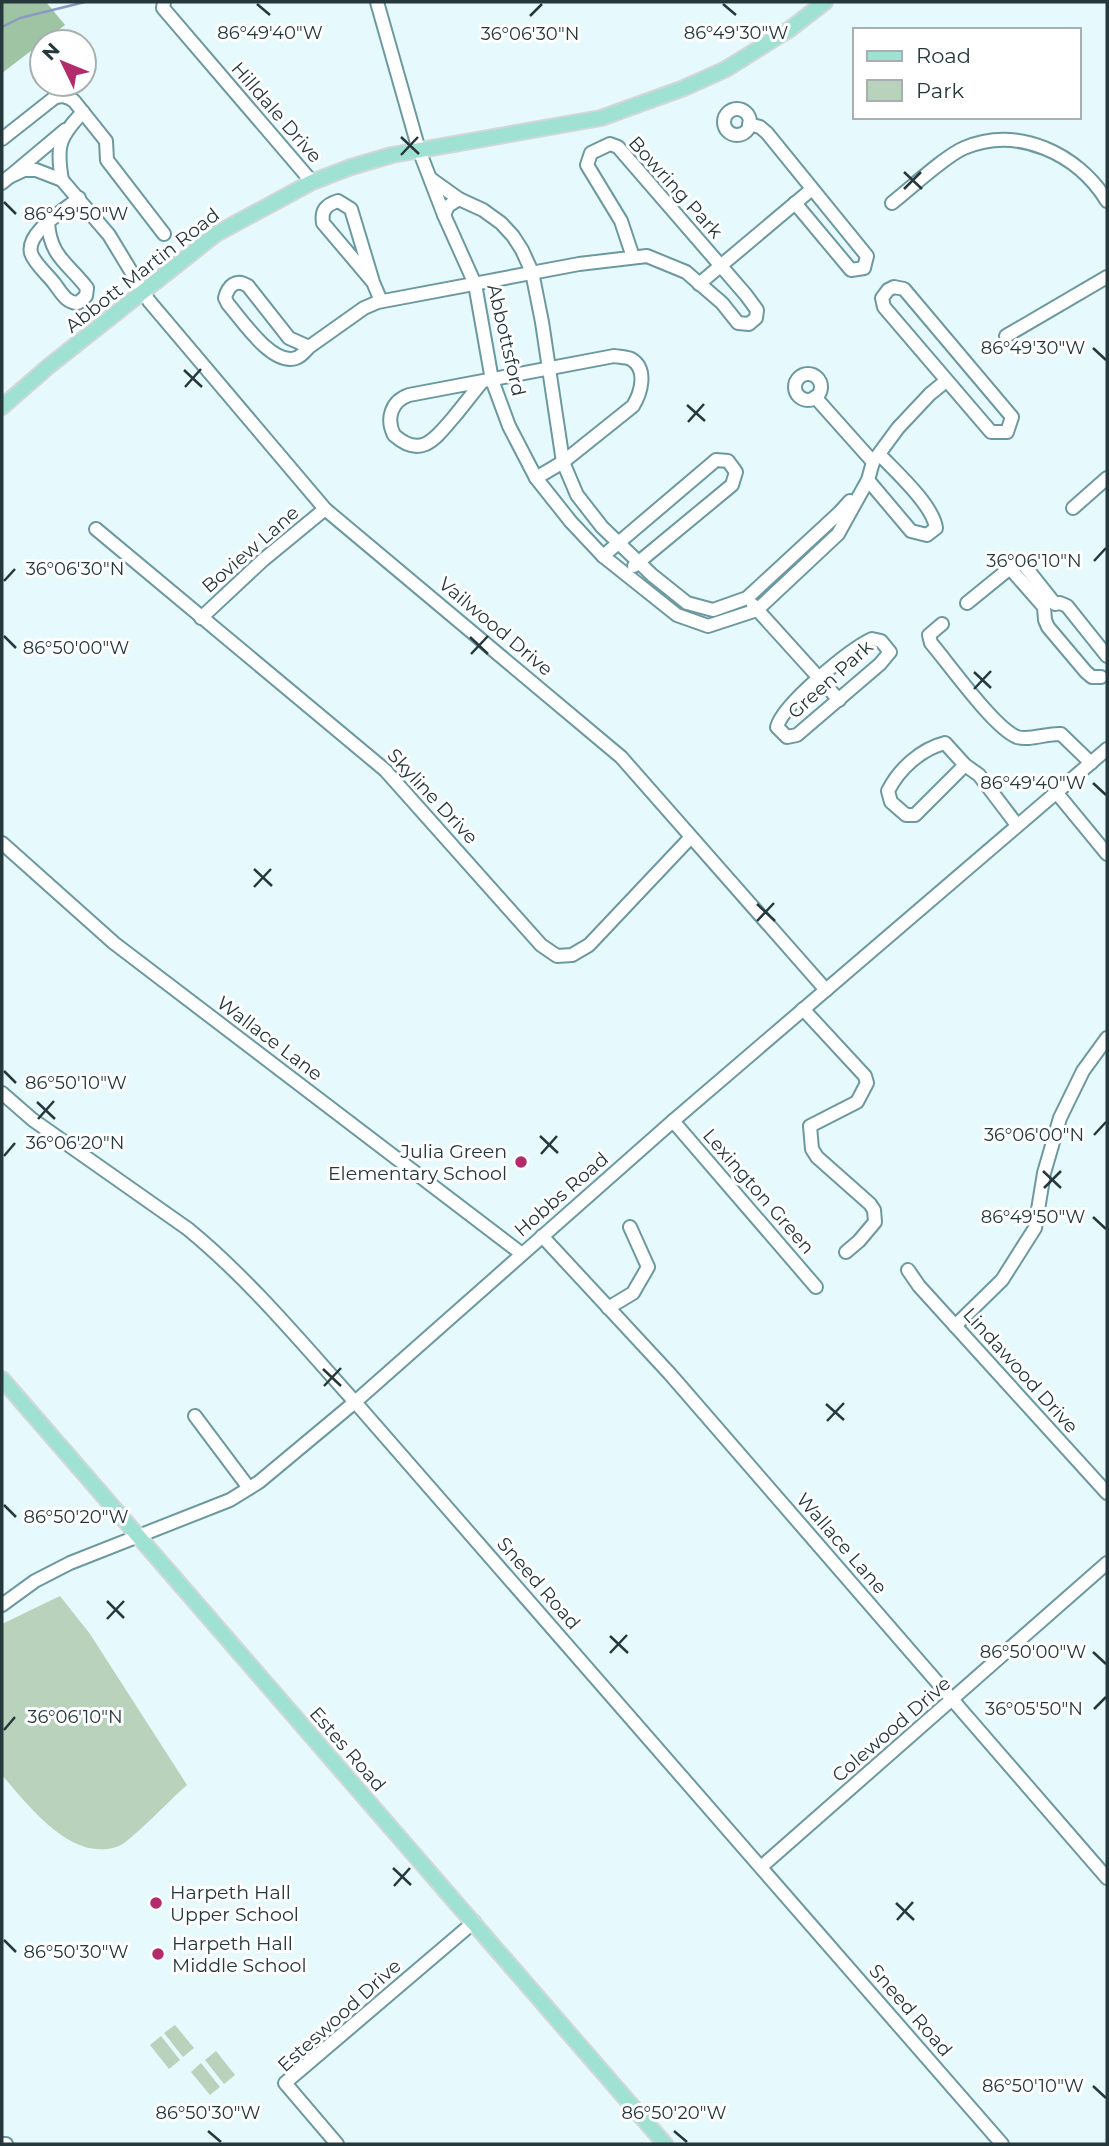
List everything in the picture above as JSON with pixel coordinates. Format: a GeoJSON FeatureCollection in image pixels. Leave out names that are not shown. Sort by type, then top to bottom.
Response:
{"type":"FeatureCollection","features":[{"type":"Feature","properties":{"kind":"main road","name":"Abbott Martin Road"},"geometry":{"type":"LineString","coordinates":[[2,407],[216,234],[312,182],[351,167],[419,150],[601,118],[726,69],[790,29],[825,2]]}},
{"type":"Feature","properties":{"kind":"main road","name":"Estes Road"},"geometry":{"type":"LineString","coordinates":[[2,1379],[665,2144]]}},
{"type":"Feature","properties":{"kind":"street","name":"Hilldale Drive"},"geometry":{"type":"LineString","coordinates":[[164,2],[163,8],[312,182]]}},
{"type":"Feature","properties":{"kind":"street","name":"Abbottsford"},"geometry":{"type":"LineString","coordinates":[[377,2],[419,150],[475,284],[487,381],[509,426],[536,478],[603,556],[677,615],[708,626],[757,610],[838,534],[868,480],[876,458],[898,428],[946,380]]}},
{"type":"Feature","properties":{"kind":"street"},"geometry":{"type":"LineString","coordinates":[[2,139],[54,98],[60,96],[74,101],[106,141],[107,160],[163,234]]}},
{"type":"Feature","properties":{"kind":"street"},"geometry":{"type":"LineString","coordinates":[[6,180],[83,112]]}},
{"type":"Feature","properties":{"kind":"street"},"geometry":{"type":"LineString","coordinates":[[749,124],[760,127],[767,133],[867,256],[864,268],[851,270],[794,203]]}},
{"type":"Feature","properties":{"kind":"street"},"geometry":{"type":"LineString","coordinates":[[62,180],[59,157],[65,130]]}},
{"type":"Feature","properties":{"kind":"street"},"geometry":{"type":"LineString","coordinates":[[892,203],[961,149],[986,140],[1046,147],[1075,164],[1096,183],[1107,201]]}},
{"type":"Feature","properties":{"kind":"street","name":"Bowring Park"},"geometry":{"type":"LineString","coordinates":[[277,356],[295,359],[364,308],[381,301],[532,272],[633,257],[647,256],[686,272],[722,303],[738,323],[749,324],[756,318],[757,310],[746,295],[618,147],[610,144],[591,153],[587,165],[621,221],[633,257]]}},
{"type":"Feature","properties":{"kind":"street"},"geometry":{"type":"LineString","coordinates":[[6,180],[24,170],[36,170],[62,180]]}},
{"type":"Feature","properties":{"kind":"street","name":"Abbottsford"},"geometry":{"type":"LineString","coordinates":[[429,177],[459,200],[483,210],[513,236],[532,272],[563,462],[577,495],[601,527],[687,603],[713,610],[747,598],[839,513],[868,480]]}},
{"type":"Feature","properties":{"kind":"street","name":"Vailwood Drive"},"geometry":{"type":"LineString","coordinates":[[62,180],[108,235],[149,301],[325,509],[621,757],[826,990]]}},
{"type":"Feature","properties":{"kind":"street","name":"Bowring Park"},"geometry":{"type":"LineString","coordinates":[[699,284],[813,189]]}},
{"type":"Feature","properties":{"kind":"street"},"geometry":{"type":"LineString","coordinates":[[48,222],[54,250],[87,288],[86,296],[82,300],[71,302],[31,251],[32,239],[48,222],[79,198]]}},
{"type":"Feature","properties":{"kind":"street"},"geometry":{"type":"LineString","coordinates":[[444,215],[447,206],[459,200]]}},
{"type":"Feature","properties":{"kind":"street"},"geometry":{"type":"LineString","coordinates":[[373,282],[323,223],[321,216],[329,204],[338,201],[351,209],[381,301]]}},
{"type":"Feature","properties":{"kind":"street"},"geometry":{"type":"LineString","coordinates":[[38,263],[54,250]]}},
{"type":"Feature","properties":{"kind":"street"},"geometry":{"type":"LineString","coordinates":[[1006,336],[1107,277]]}},
{"type":"Feature","properties":{"kind":"street"},"geometry":{"type":"LineString","coordinates":[[289,338],[277,356],[264,346],[228,304],[225,298],[230,286],[235,282],[248,286],[289,338],[309,347]]}},
{"type":"Feature","properties":{"kind":"street"},"geometry":{"type":"LineString","coordinates":[[897,287],[904,289],[1012,417],[1007,432],[991,432],[946,380],[884,307],[882,298],[888,290],[897,287]]}},
{"type":"Feature","properties":{"kind":"street"},"geometry":{"type":"LineString","coordinates":[[487,381],[432,442],[411,445],[394,435],[389,421],[393,407],[403,397],[614,356],[630,359],[642,376],[634,406],[563,462],[536,478]]}},
{"type":"Feature","properties":{"kind":"street"},"geometry":{"type":"LineString","coordinates":[[815,397],[912,490],[935,521],[936,528],[927,535],[911,531],[868,480]]}},
{"type":"Feature","properties":{"kind":"street"},"geometry":{"type":"LineString","coordinates":[[603,556],[716,460],[728,461],[736,472],[732,485],[626,573]]}},
{"type":"Feature","properties":{"kind":"street"},"geometry":{"type":"LineString","coordinates":[[1073,508],[1107,478]]}},
{"type":"Feature","properties":{"kind":"street","name":"Boview Lane"},"geometry":{"type":"LineString","coordinates":[[201,618],[263,560],[325,509]]}},
{"type":"Feature","properties":{"kind":"street","name":"Skyline Drive"},"geometry":{"type":"LineString","coordinates":[[96,529],[385,770],[541,944],[557,956],[572,955],[589,945],[691,837]]}},
{"type":"Feature","properties":{"kind":"street"},"geometry":{"type":"LineString","coordinates":[[967,603],[1013,563],[1023,562],[1055,604]]}},
{"type":"Feature","properties":{"kind":"street"},"geometry":{"type":"LineString","coordinates":[[1013,563],[1044,607],[1048,627],[1086,672],[1092,677],[1105,678]]}},
{"type":"Feature","properties":{"kind":"street"},"geometry":{"type":"LineString","coordinates":[[747,598],[839,700]]}},
{"type":"Feature","properties":{"kind":"street"},"geometry":{"type":"LineString","coordinates":[[1045,613],[1055,604],[1067,606],[1107,656]]}},
{"type":"Feature","properties":{"kind":"street"},"geometry":{"type":"LineString","coordinates":[[943,624],[929,635],[931,643],[990,715],[1007,731],[1020,738],[1061,733],[1091,763]]}},
{"type":"Feature","properties":{"kind":"street","name":"Green Park"},"geometry":{"type":"LineString","coordinates":[[872,639],[881,641],[890,652],[839,700],[797,734],[787,737],[777,727],[779,718],[819,679],[863,643],[872,639]]}},
{"type":"Feature","properties":{"kind":"street"},"geometry":{"type":"LineString","coordinates":[[965,765],[915,815],[906,815],[891,802],[888,791],[911,761],[933,746],[945,743],[965,765],[979,775],[1017,825]]}},
{"type":"Feature","properties":{"kind":"street","name":"Hobbs Road"},"geometry":{"type":"LineString","coordinates":[[2,1605],[35,1581],[58,1569],[136,1535],[230,1500],[249,1488],[355,1402],[673,1121],[1107,749]]}},
{"type":"Feature","properties":{"kind":"street"},"geometry":{"type":"LineString","coordinates":[[1056,792],[1107,854]]}},
{"type":"Feature","properties":{"kind":"street","name":"Wallace Lane"},"geometry":{"type":"LineString","coordinates":[[2,843],[114,943],[522,1254]]}},
{"type":"Feature","properties":{"kind":"street"},"geometry":{"type":"LineString","coordinates":[[803,1009],[865,1076],[867,1083],[857,1101],[810,1126],[812,1149],[817,1157],[874,1210],[875,1222],[846,1252]]}},
{"type":"Feature","properties":{"kind":"street"},"geometry":{"type":"LineString","coordinates":[[956,1326],[1002,1280],[1035,1228],[1044,1173],[1060,1118],[1083,1071],[1107,1038]]}},
{"type":"Feature","properties":{"kind":"street","name":"Sneed Road"},"geometry":{"type":"LineString","coordinates":[[2,1093],[33,1120],[188,1229],[261,1297],[1002,2144]]}},
{"type":"Feature","properties":{"kind":"street","name":"Lexington Green"},"geometry":{"type":"LineString","coordinates":[[673,1121],[816,1287]]}},
{"type":"Feature","properties":{"kind":"street"},"geometry":{"type":"LineString","coordinates":[[608,1308],[633,1293],[648,1267],[630,1227]]}},
{"type":"Feature","properties":{"kind":"street","name":"Wallace Lane"},"geometry":{"type":"LineString","coordinates":[[542,1236],[670,1374],[1107,1878]]}},
{"type":"Feature","properties":{"kind":"street","name":"Lindawood Drive"},"geometry":{"type":"LineString","coordinates":[[908,1270],[919,1286],[1107,1493]]}},
{"type":"Feature","properties":{"kind":"street"},"geometry":{"type":"LineString","coordinates":[[195,1416],[249,1488]]}},
{"type":"Feature","properties":{"kind":"street","name":"Colewood Drive"},"geometry":{"type":"LineString","coordinates":[[761,1867],[1107,1563]]}},
{"type":"Feature","properties":{"kind":"street","name":"Esteswood Drive"},"geometry":{"type":"LineString","coordinates":[[337,2144],[285,2083],[474,1922]]}},
{"type":"Feature","properties":{"kind":"green space"},"geometry":{"type":"Polygon","coordinates":[[[2,2],[46,2],[65,25],[61,28],[28,28],[28,53],[2,73],[2,2]]]}},
{"type":"Feature","properties":{"kind":"green space"},"geometry":{"type":"Polygon","coordinates":[[[60,1596],[90,1634],[187,1785],[119,1846],[102,1849],[85,1847],[68,1839],[38,1815],[2,1775],[2,1624],[60,1596]]]}},
{"type":"Feature","properties":{"kind":"green space"},"geometry":{"type":"Polygon","coordinates":[[[175,2025],[194,2048],[183,2057],[164,2033],[175,2025]]]}},
{"type":"Feature","properties":{"kind":"green space"},"geometry":{"type":"Polygon","coordinates":[[[161,2036],[180,2060],[169,2069],[150,2045],[161,2036]]]}},
{"type":"Feature","properties":{"kind":"green space"},"geometry":{"type":"Polygon","coordinates":[[[216,2051],[235,2075],[224,2084],[205,2060],[216,2051]]]}},
{"type":"Feature","properties":{"kind":"green space"},"geometry":{"type":"Polygon","coordinates":[[[201,2063],[220,2087],[210,2095],[191,2072],[201,2063]]]}},
{"type":"Feature","properties":{"kind":"waterway"},"geometry":{"type":"LineString","coordinates":[[2,27],[20,18],[85,2]]}},
{"type":"Feature","properties":{"kind":"place","name":"Julia Green Elementary School"},"geometry":{"type":"Point","coordinates":[521,1162]}},
{"type":"Feature","properties":{"kind":"place","name":"Harpeth Hall Upper School"},"geometry":{"type":"Point","coordinates":[156,1903]}},
{"type":"Feature","properties":{"kind":"place","name":"Harpeth Hall Middle School"},"geometry":{"type":"Point","coordinates":[158,1954]}}]}
